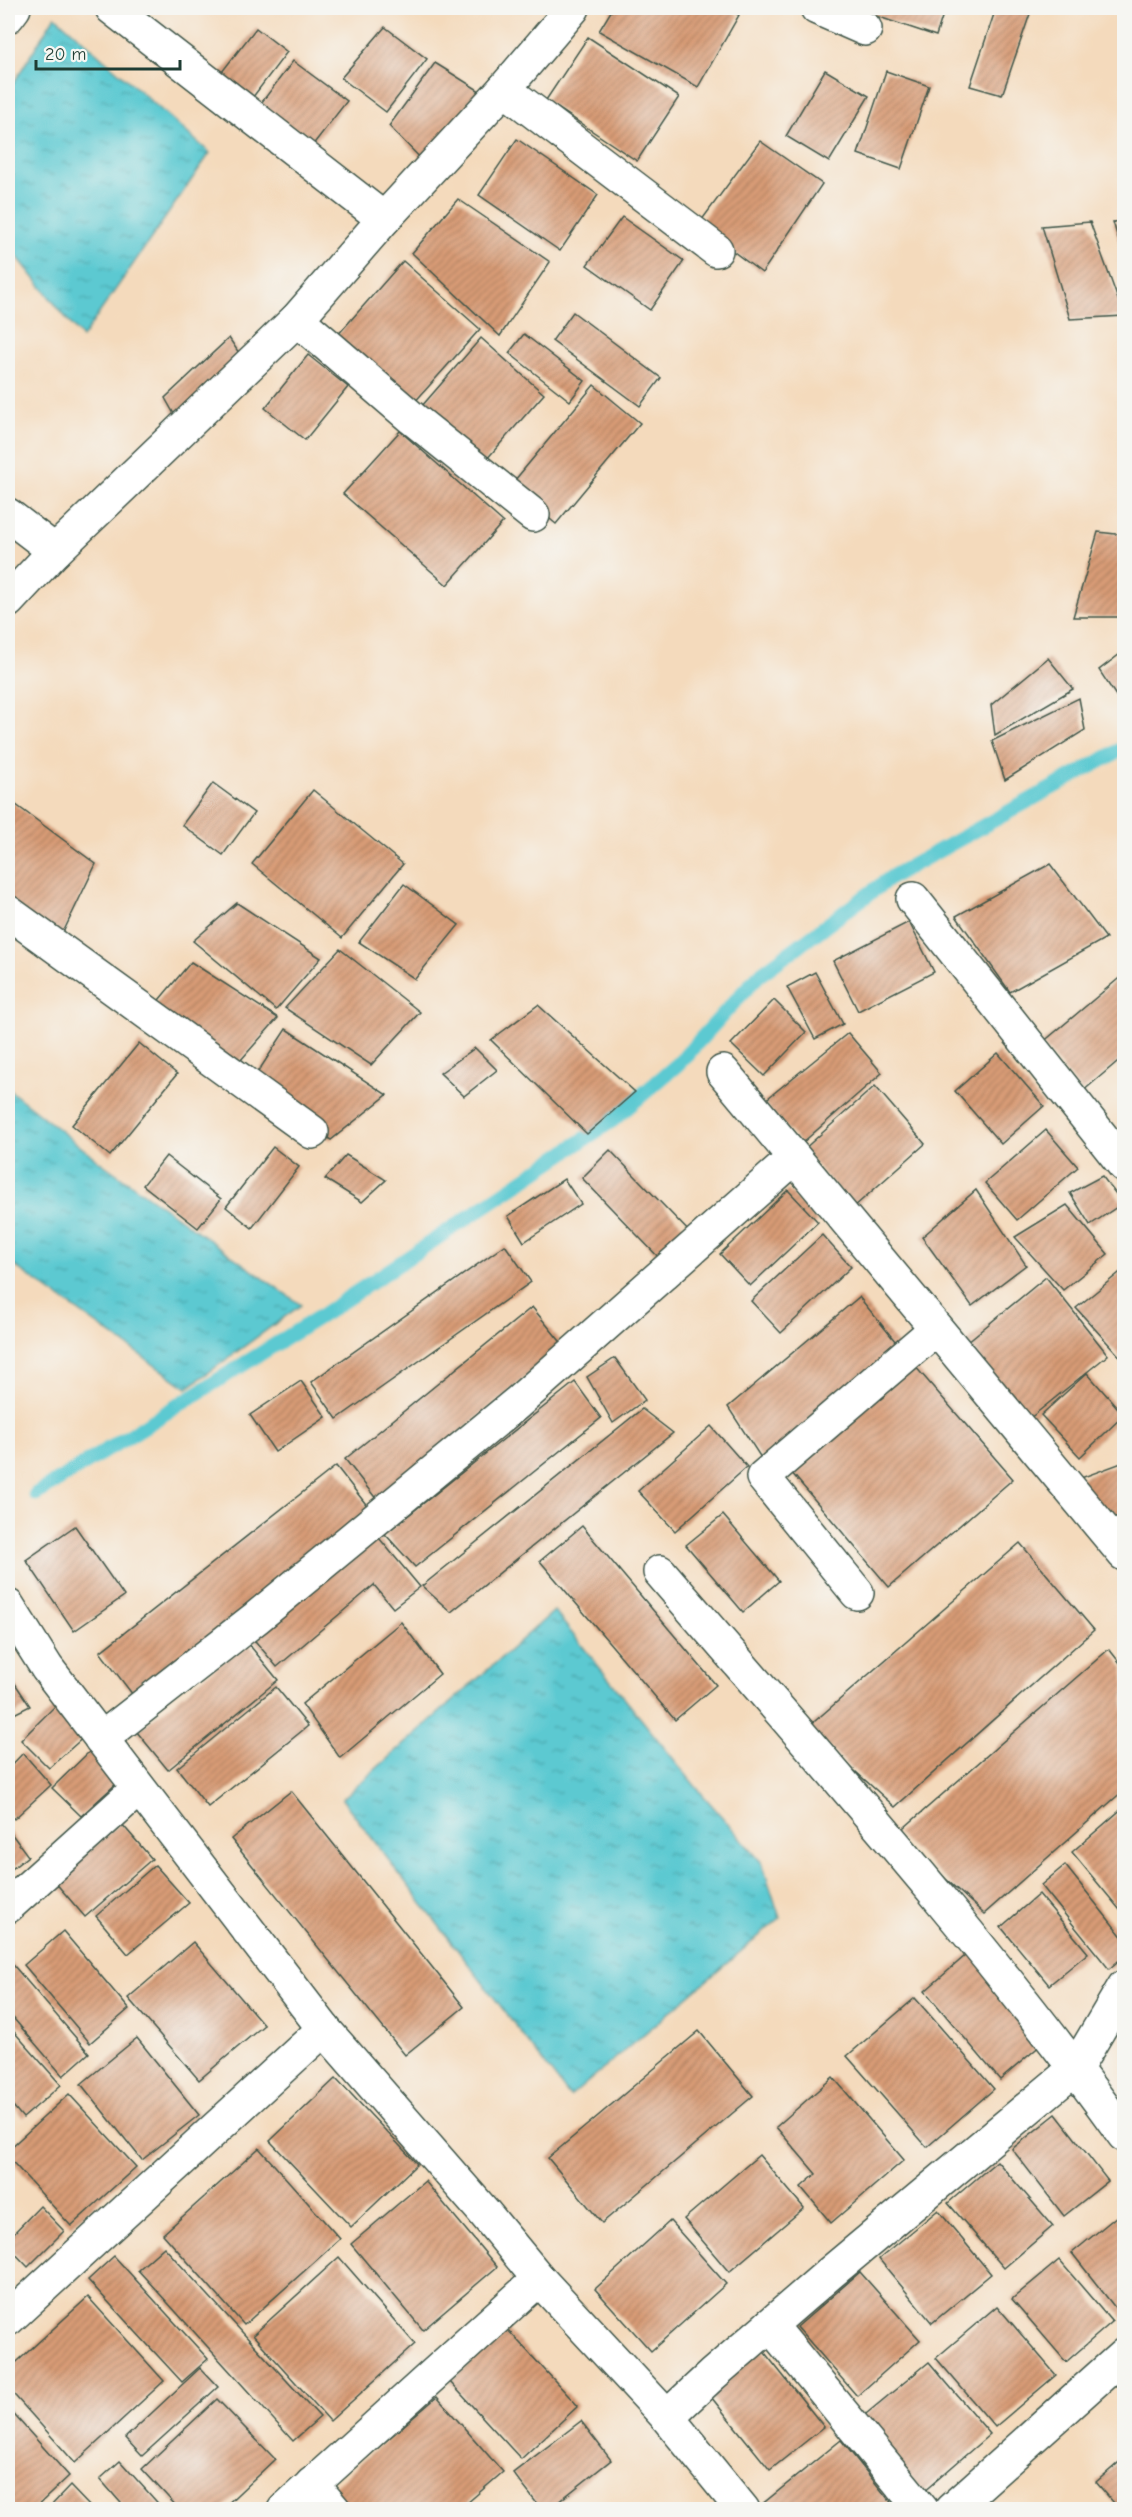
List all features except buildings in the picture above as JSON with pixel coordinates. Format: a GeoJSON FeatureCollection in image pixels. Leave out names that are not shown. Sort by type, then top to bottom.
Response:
{"type":"FeatureCollection","features":[{"type":"Feature","properties":{"kind":"street"},"geometry":{"type":"LineString","coordinates":[[8,16],[15,8]]}},
{"type":"Feature","properties":{"kind":"street"},"geometry":{"type":"LineString","coordinates":[[112,8],[384,219]]}},
{"type":"Feature","properties":{"kind":"street"},"geometry":{"type":"LineString","coordinates":[[8,601],[55,551],[297,319],[384,219],[504,89],[573,8]]}},
{"type":"Feature","properties":{"kind":"street"},"geometry":{"type":"LineString","coordinates":[[817,8],[865,29]]}},
{"type":"Feature","properties":{"kind":"street"},"geometry":{"type":"LineString","coordinates":[[504,89],[716,250]]}},
{"type":"Feature","properties":{"kind":"street"},"geometry":{"type":"LineString","coordinates":[[297,319],[412,418],[533,515]]}},
{"type":"Feature","properties":{"kind":"street"},"geometry":{"type":"LineString","coordinates":[[8,515],[55,551]]}},
{"type":"Feature","properties":{"kind":"street"},"geometry":{"type":"LineString","coordinates":[[913,900],[1125,1165]]}},
{"type":"Feature","properties":{"kind":"street"},"geometry":{"type":"LineString","coordinates":[[8,912],[312,1132]]}},
{"type":"Feature","properties":{"kind":"street"},"geometry":{"type":"LineString","coordinates":[[723,1072],[1125,1554]]}},
{"type":"Feature","properties":{"kind":"street"},"geometry":{"type":"LineString","coordinates":[[101,1739],[256,1618],[517,1403],[794,1158]]}},
{"type":"Feature","properties":{"kind":"street"},"geometry":{"type":"LineString","coordinates":[[857,1593],[763,1477],[936,1329]]}},
{"type":"Feature","properties":{"kind":"street"},"geometry":{"type":"LineString","coordinates":[[660,1572],[899,1850],[1076,2068],[1125,2135]]}},
{"type":"Feature","properties":{"kind":"street"},"geometry":{"type":"LineString","coordinates":[[8,1606],[47,1668],[138,1790],[324,2030],[483,2211],[539,2279],[667,2417],[743,2510]]}},
{"type":"Feature","properties":{"kind":"street"},"geometry":{"type":"LineString","coordinates":[[8,1906],[138,1790]]}},
{"type":"Feature","properties":{"kind":"street"},"geometry":{"type":"LineString","coordinates":[[667,2417],[770,2325],[1076,2068],[1125,1987]]}},
{"type":"Feature","properties":{"kind":"street"},"geometry":{"type":"LineString","coordinates":[[8,2319],[324,2030]]}},
{"type":"Feature","properties":{"kind":"street"},"geometry":{"type":"LineString","coordinates":[[284,2510],[539,2279]]}},
{"type":"Feature","properties":{"kind":"street"},"geometry":{"type":"LineString","coordinates":[[770,2325],[922,2510]]}},
{"type":"Feature","properties":{"kind":"street"},"geometry":{"type":"LineString","coordinates":[[951,2510],[1125,2355]]}},
{"type":"Feature","properties":{"kind":"street"},"geometry":{"type":"LineString","coordinates":[[312,2484],[334,2510]]}},
{"type":"Feature","properties":{"kind":"water"},"geometry":{"type":"Polygon","coordinates":[[[55,16],[210,153],[82,338],[8,245],[8,92],[55,16]]]}},
{"type":"Feature","properties":{"kind":"water"},"geometry":{"type":"Polygon","coordinates":[[[8,1089],[100,1162],[301,1305],[187,1388],[8,1261],[8,1089]]]}},
{"type":"Feature","properties":{"kind":"water"},"geometry":{"type":"Polygon","coordinates":[[[554,1611],[696,1787],[762,1863],[780,1918],[570,2097],[342,1799],[554,1611]]]}},
{"type":"Feature","properties":{"kind":"waterway"},"geometry":{"type":"LineString","coordinates":[[36,1494],[324,1314],[613,1120],[678,1064],[758,976],[893,876],[1124,748]]}}]}
